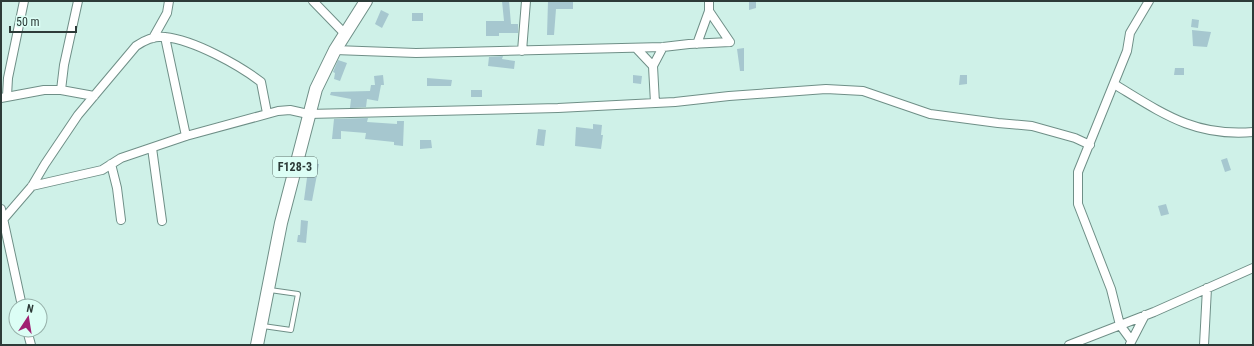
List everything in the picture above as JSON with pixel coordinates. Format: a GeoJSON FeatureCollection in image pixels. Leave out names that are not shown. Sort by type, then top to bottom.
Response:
{"type":"FeatureCollection","features":[{"type":"Feature","properties":{"kind":"main road","name":"F128-3"},"geometry":{"type":"LineString","coordinates":[[257,345],[281,223],[308,114],[316,89],[335,50],[366,1]]}},
{"type":"Feature","properties":{"kind":"street"},"geometry":{"type":"LineString","coordinates":[[24,1],[4,97],[44,90],[61,90],[94,96]]}},
{"type":"Feature","properties":{"kind":"street"},"geometry":{"type":"LineString","coordinates":[[61,90],[64,65],[78,1]]}},
{"type":"Feature","properties":{"kind":"street"},"geometry":{"type":"LineString","coordinates":[[153,38],[167,13],[169,1]]}},
{"type":"Feature","properties":{"kind":"street"},"geometry":{"type":"LineString","coordinates":[[313,1],[345,34]]}},
{"type":"Feature","properties":{"kind":"street"},"geometry":{"type":"LineString","coordinates":[[522,51],[526,1]]}},
{"type":"Feature","properties":{"kind":"street"},"geometry":{"type":"LineString","coordinates":[[697,44],[709,11],[709,1]]}},
{"type":"Feature","properties":{"kind":"street"},"geometry":{"type":"LineString","coordinates":[[1130,342],[1120,325],[1111,289],[1078,204],[1078,172],[1127,51],[1130,33],[1149,1]]}},
{"type":"Feature","properties":{"kind":"street"},"geometry":{"type":"LineString","coordinates":[[335,50],[416,54],[663,47],[730,42],[709,11]]}},
{"type":"Feature","properties":{"kind":"street"},"geometry":{"type":"LineString","coordinates":[[166,37],[186,136]]}},
{"type":"Feature","properties":{"kind":"street"},"geometry":{"type":"LineString","coordinates":[[2,220],[32,186],[70,128],[94,96],[136,46],[143,41],[153,38],[166,37],[198,47],[246,71],[261,82],[267,113]]}},
{"type":"Feature","properties":{"kind":"street"},"geometry":{"type":"LineString","coordinates":[[655,103],[653,66],[663,47]]}},
{"type":"Feature","properties":{"kind":"street"},"geometry":{"type":"LineString","coordinates":[[636,48],[653,66]]}},
{"type":"Feature","properties":{"kind":"street"},"geometry":{"type":"LineString","coordinates":[[1114,84],[1167,116],[1191,126],[1238,133],[1253,132]]}},
{"type":"Feature","properties":{"kind":"street"},"geometry":{"type":"LineString","coordinates":[[32,186],[102,170],[121,158],[186,136],[267,113],[290,110],[308,114],[558,108],[655,103],[743,94],[826,88],[863,91],[930,114],[1032,126],[1076,138],[1090,145]]}},
{"type":"Feature","properties":{"kind":"street"},"geometry":{"type":"LineString","coordinates":[[152,148],[162,221]]}},
{"type":"Feature","properties":{"kind":"street"},"geometry":{"type":"LineString","coordinates":[[111,164],[117,188],[121,220]]}},
{"type":"Feature","properties":{"kind":"street"},"geometry":{"type":"LineString","coordinates":[[1,209],[2,220],[20,298]]}},
{"type":"Feature","properties":{"kind":"street"},"geometry":{"type":"LineString","coordinates":[[1069,345],[1145,315],[1253,268]]}},
{"type":"Feature","properties":{"kind":"street"},"geometry":{"type":"LineString","coordinates":[[1204,345],[1207,288]]}},
{"type":"Feature","properties":{"kind":"street"},"geometry":{"type":"LineString","coordinates":[[1130,342],[1145,315]]}},
{"type":"Feature","properties":{"kind":"lane"},"geometry":{"type":"LineString","coordinates":[[260,326],[291,330],[298,294],[268,290]]}},
{"type":"Feature","properties":{"kind":"building"},"geometry":{"type":"Polygon","coordinates":[[[502,1],[509,1],[511,24],[518,24],[518,33],[499,33],[499,36],[486,36],[486,21],[504,21],[502,1]]]}},
{"type":"Feature","properties":{"kind":"building"},"geometry":{"type":"Polygon","coordinates":[[[548,1],[573,1],[573,9],[556,9],[554,35],[547,35],[548,1]]]}},
{"type":"Feature","properties":{"kind":"building"},"geometry":{"type":"Polygon","coordinates":[[[749,1],[756,1],[756,8],[749,10],[749,1]]]}},
{"type":"Feature","properties":{"kind":"building"},"geometry":{"type":"Polygon","coordinates":[[[381,10],[389,14],[382,28],[375,24],[381,10]]]}},
{"type":"Feature","properties":{"kind":"building"},"geometry":{"type":"Polygon","coordinates":[[[412,13],[423,13],[423,21],[412,21],[412,13]]]}},
{"type":"Feature","properties":{"kind":"building"},"geometry":{"type":"Polygon","coordinates":[[[1192,19],[1199,20],[1198,28],[1191,27],[1192,19]]]}},
{"type":"Feature","properties":{"kind":"building"},"geometry":{"type":"Polygon","coordinates":[[[1192,30],[1211,32],[1207,47],[1193,46],[1192,30]]]}},
{"type":"Feature","properties":{"kind":"building"},"geometry":{"type":"Polygon","coordinates":[[[744,48],[744,71],[740,71],[737,49],[744,48]]]}},
{"type":"Feature","properties":{"kind":"building"},"geometry":{"type":"Polygon","coordinates":[[[503,56],[502,59],[515,61],[514,69],[488,66],[489,57],[503,56]]]}},
{"type":"Feature","properties":{"kind":"building"},"geometry":{"type":"Polygon","coordinates":[[[338,60],[347,63],[340,81],[334,79],[335,73],[333,72],[338,60]]]}},
{"type":"Feature","properties":{"kind":"building"},"geometry":{"type":"Polygon","coordinates":[[[1175,68],[1184,68],[1184,75],[1174,75],[1175,68]]]}},
{"type":"Feature","properties":{"kind":"building"},"geometry":{"type":"Polygon","coordinates":[[[383,75],[384,85],[381,85],[378,101],[367,99],[366,107],[350,108],[351,99],[330,95],[331,92],[370,91],[371,85],[375,85],[374,76],[383,75]]]}},
{"type":"Feature","properties":{"kind":"building"},"geometry":{"type":"Polygon","coordinates":[[[633,75],[642,76],[641,84],[633,83],[633,75]]]}},
{"type":"Feature","properties":{"kind":"building"},"geometry":{"type":"Polygon","coordinates":[[[960,75],[967,75],[967,84],[959,85],[960,75]]]}},
{"type":"Feature","properties":{"kind":"building"},"geometry":{"type":"Polygon","coordinates":[[[427,78],[452,80],[451,86],[427,86],[427,78]]]}},
{"type":"Feature","properties":{"kind":"building"},"geometry":{"type":"Polygon","coordinates":[[[471,90],[482,90],[482,97],[471,97],[471,90]]]}},
{"type":"Feature","properties":{"kind":"building"},"geometry":{"type":"Polygon","coordinates":[[[368,118],[367,122],[397,124],[397,121],[404,121],[403,146],[394,145],[394,142],[365,139],[366,133],[341,131],[341,139],[332,139],[334,119],[368,118]]]}},
{"type":"Feature","properties":{"kind":"building"},"geometry":{"type":"Polygon","coordinates":[[[593,124],[602,125],[601,135],[603,135],[601,149],[575,146],[576,127],[593,129],[593,124]]]}},
{"type":"Feature","properties":{"kind":"building"},"geometry":{"type":"Polygon","coordinates":[[[538,129],[546,130],[544,146],[536,145],[538,129]]]}},
{"type":"Feature","properties":{"kind":"building"},"geometry":{"type":"Polygon","coordinates":[[[420,140],[431,140],[432,148],[420,149],[420,140]]]}},
{"type":"Feature","properties":{"kind":"building"},"geometry":{"type":"Polygon","coordinates":[[[1227,158],[1231,170],[1225,172],[1221,160],[1227,158]]]}},
{"type":"Feature","properties":{"kind":"building"},"geometry":{"type":"Polygon","coordinates":[[[309,163],[319,164],[312,201],[304,200],[309,163]]]}},
{"type":"Feature","properties":{"kind":"building"},"geometry":{"type":"Polygon","coordinates":[[[1166,204],[1169,214],[1161,216],[1158,206],[1166,204]]]}},
{"type":"Feature","properties":{"kind":"building"},"geometry":{"type":"Polygon","coordinates":[[[301,220],[308,221],[306,243],[297,242],[298,235],[300,235],[301,220]]]}}]}
